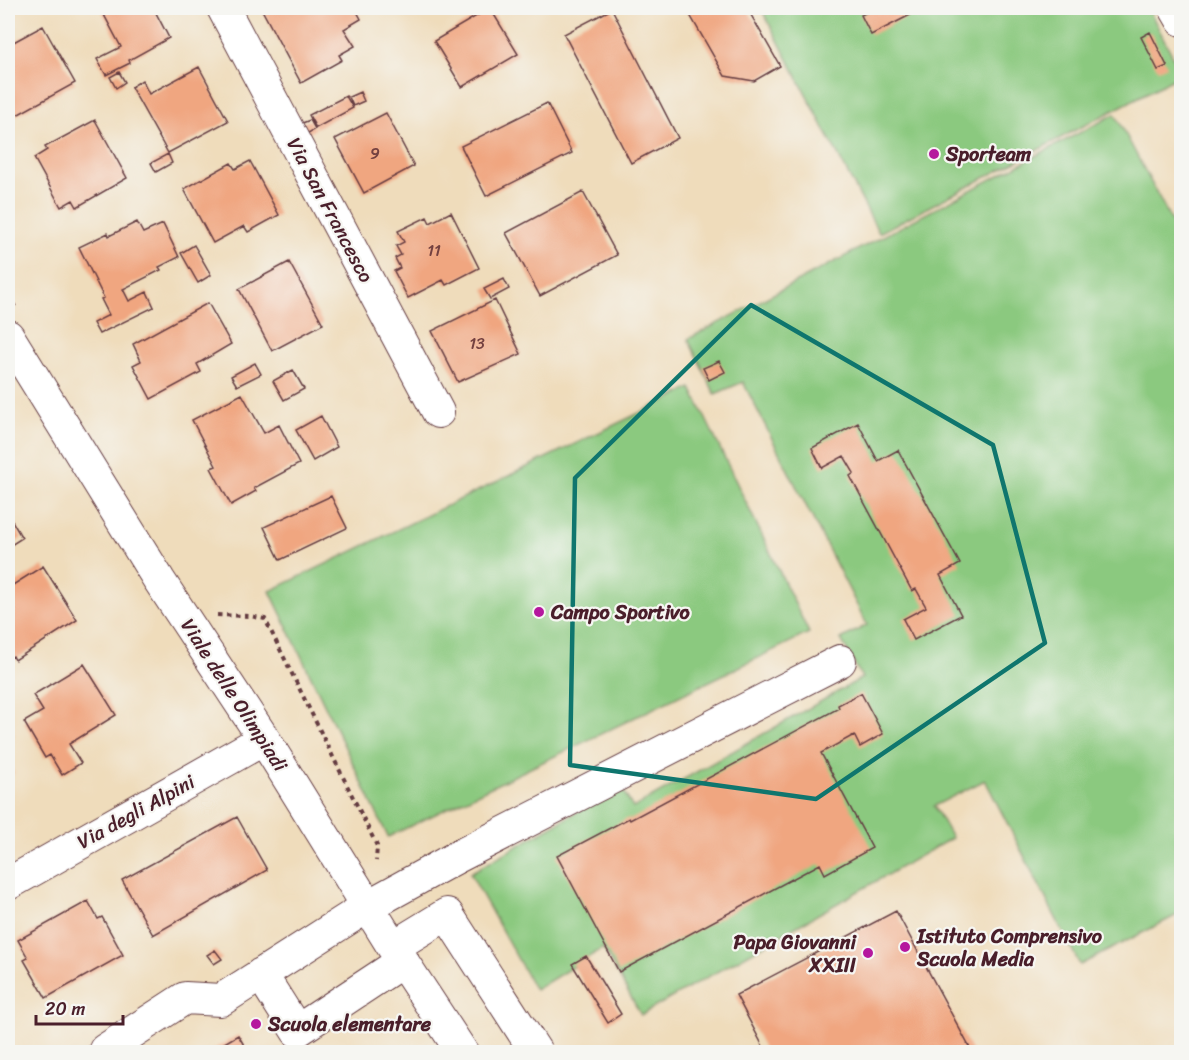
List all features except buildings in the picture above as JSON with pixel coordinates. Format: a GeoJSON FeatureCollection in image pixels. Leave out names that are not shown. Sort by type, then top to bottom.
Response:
{"type":"FeatureCollection","features":[{"type":"Feature","properties":{"kind":"street","name":"Via San Francesco"},"geometry":{"type":"LineString","coordinates":[[223,8],[438,412]]}},
{"type":"Feature","properties":{"kind":"street"},"geometry":{"type":"LineString","coordinates":[[1175,8],[1182,20]]}},
{"type":"Feature","properties":{"kind":"street","name":"Viale delle Olimpiadi"},"geometry":{"type":"LineString","coordinates":[[14,326],[159,580],[264,739],[462,1053]]}},
{"type":"Feature","properties":{"kind":"street"},"geometry":{"type":"LineString","coordinates":[[105,1050],[185,998],[221,1000],[368,906],[456,857],[840,661]]}},
{"type":"Feature","properties":{"kind":"street","name":"Via degli Alpini"},"geometry":{"type":"LineString","coordinates":[[8,884],[264,739]]}},
{"type":"Feature","properties":{"kind":"street"},"geometry":{"type":"LineString","coordinates":[[261,974],[297,1031],[447,914],[536,1053]]}},
{"type":"Feature","properties":{"kind":"path"},"geometry":{"type":"LineString","coordinates":[[8,295],[14,326]]}},
{"type":"Feature","properties":{"kind":"path"},"geometry":{"type":"LineString","coordinates":[[214,615],[250,616],[265,619],[377,846],[375,868]]}},
{"type":"Feature","properties":{"kind":"highlighted area"},"geometry":{"type":"Polygon","coordinates":[[[751,305],[993,445],[1045,643],[816,799],[570,765],[575,478],[751,305]]]}},
{"type":"Feature","properties":{"kind":"green space","name":"Sporteam"},"geometry":{"type":"Polygon","coordinates":[[[761,8],[1148,8],[1181,75],[879,233],[761,8]]]}},
{"type":"Feature","properties":{"kind":"green space"},"geometry":{"type":"Polygon","coordinates":[[[1115,114],[1181,239],[1181,913],[1080,965],[985,780],[934,806],[952,838],[641,1015],[603,948],[535,990],[470,873],[621,787],[633,808],[862,678],[841,639],[867,625],[743,382],[715,394],[688,339],[1115,114]]]}},
{"type":"Feature","properties":{"kind":"green space","name":"Campo Sportivo"},"geometry":{"type":"Polygon","coordinates":[[[691,388],[809,633],[388,837],[270,591],[691,388]]]}},
{"type":"Feature","properties":{"kind":"place","name":"Sporteam"},"geometry":{"type":"Point","coordinates":[934,154]}},
{"type":"Feature","properties":{"kind":"place","name":"Campo Sportivo"},"geometry":{"type":"Point","coordinates":[539,612]}},
{"type":"Feature","properties":{"kind":"place","name":"Istituto Comprensivo Scuola Media"},"geometry":{"type":"Point","coordinates":[905,947]}},
{"type":"Feature","properties":{"kind":"place","name":"Papa Giovanni XXIII"},"geometry":{"type":"Point","coordinates":[868,953]}},
{"type":"Feature","properties":{"kind":"place","name":"Scuola elementare"},"geometry":{"type":"Point","coordinates":[256,1024]}}]}
